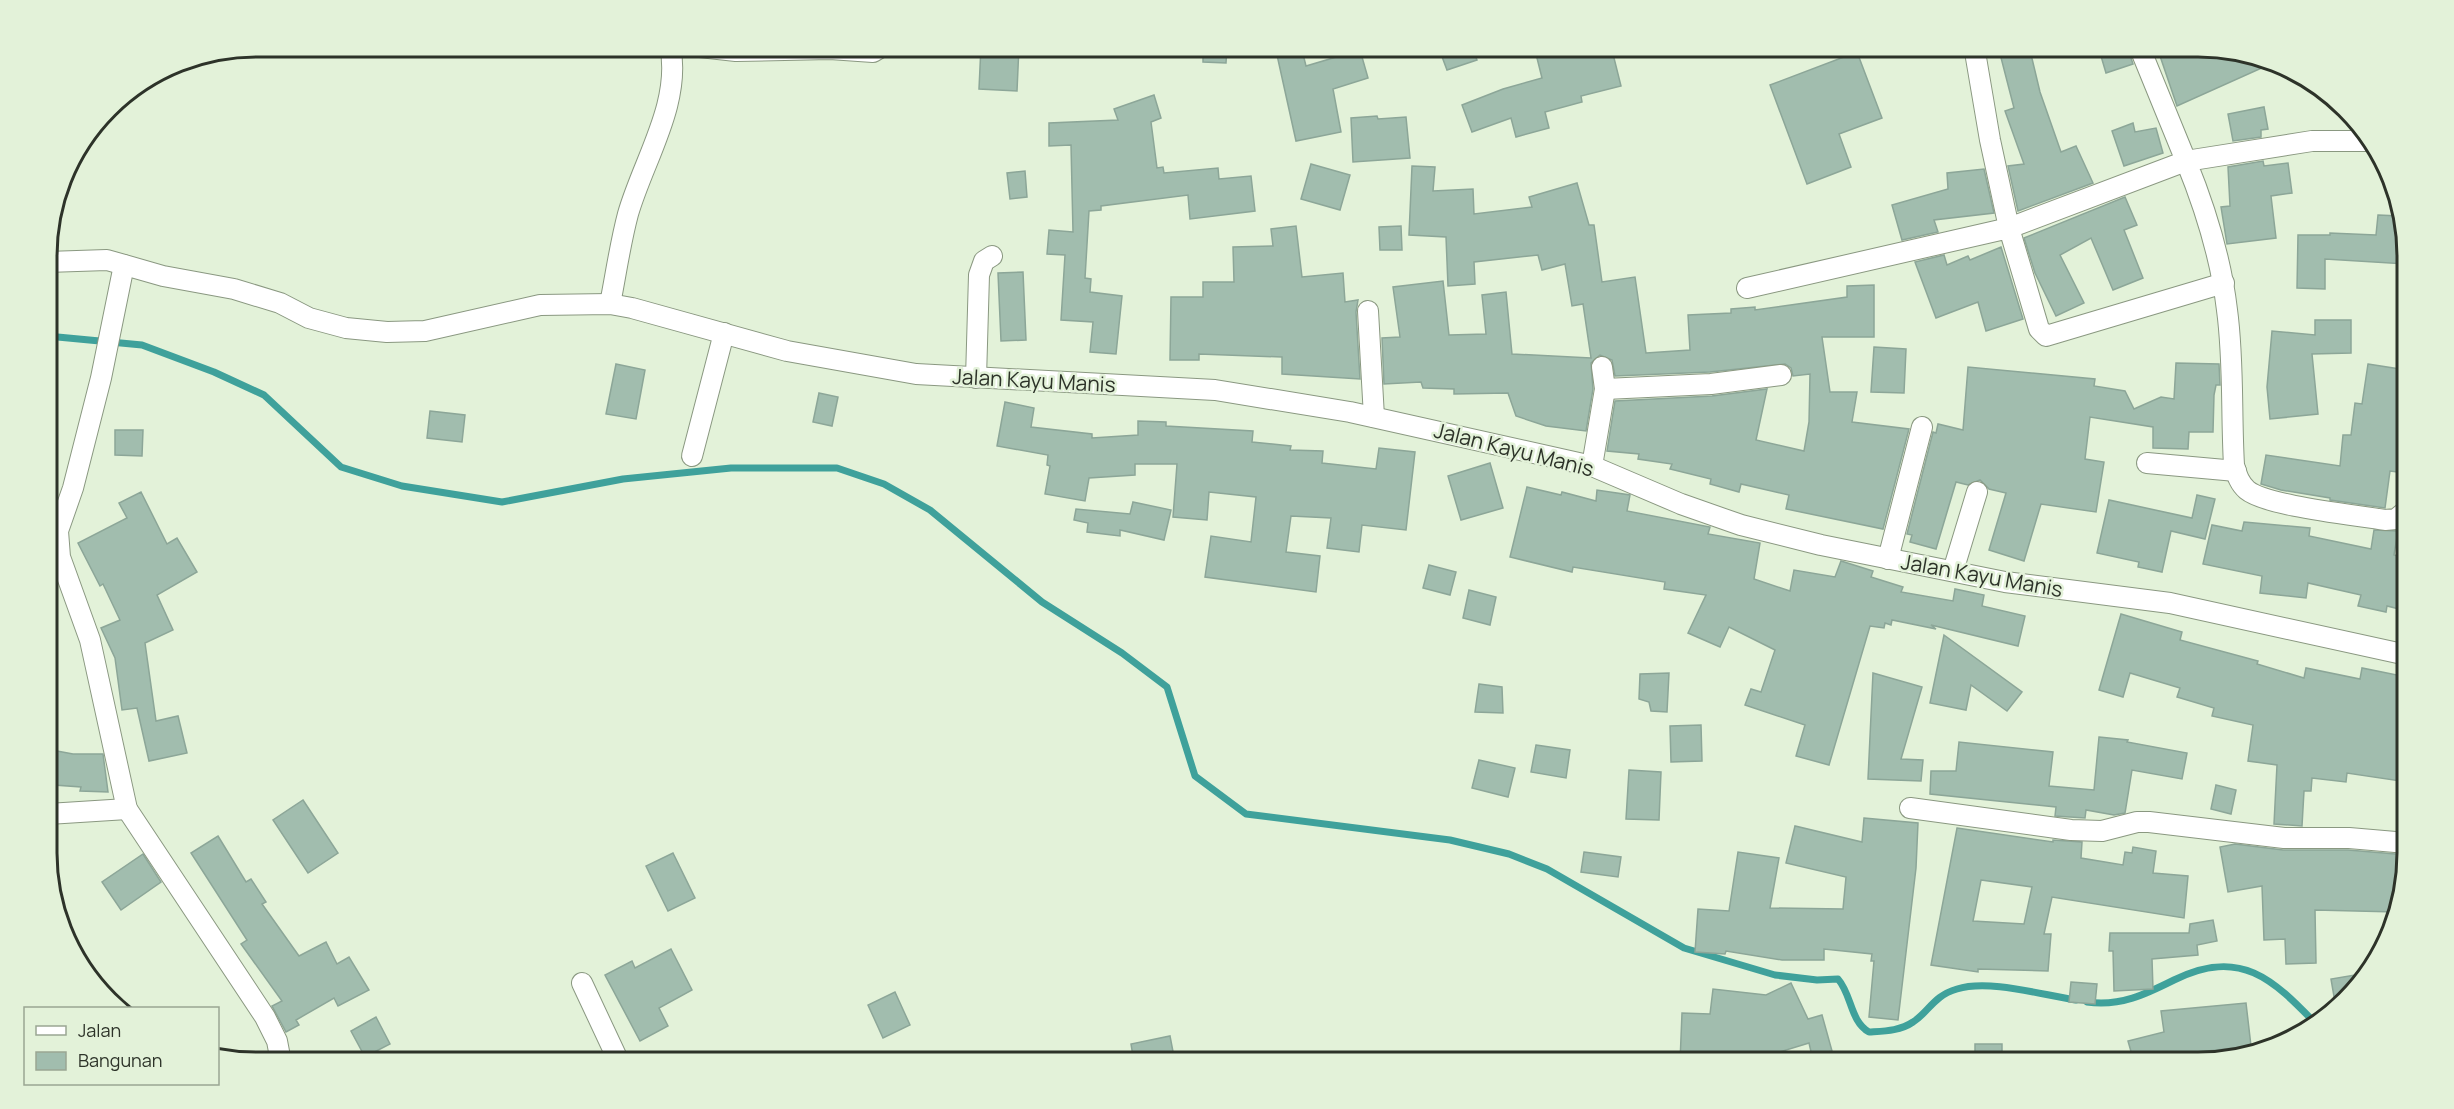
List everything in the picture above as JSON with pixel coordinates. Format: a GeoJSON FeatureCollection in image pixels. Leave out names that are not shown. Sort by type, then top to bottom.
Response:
{"type":"FeatureCollection","features":[{"type":"Feature","properties":{"kind":"street"},"geometry":{"type":"LineString","coordinates":[[610,304],[617,257],[629,212],[662,123],[674,66],[672,57]]}},
{"type":"Feature","properties":{"kind":"street"},"geometry":{"type":"LineString","coordinates":[[1976,57],[1990,140],[2009,228],[2039,329],[2046,336],[2223,283]]}},
{"type":"Feature","properties":{"kind":"street"},"geometry":{"type":"LineString","coordinates":[[2143,57],[2207,216],[2223,283],[2228,313],[2238,480],[2248,491],[2269,500],[2385,520],[2397,518]]}},
{"type":"Feature","properties":{"kind":"street"},"geometry":{"type":"LineString","coordinates":[[1747,288],[2009,228],[2186,161],[2301,142],[2360,141]]}},
{"type":"Feature","properties":{"kind":"street"},"geometry":{"type":"LineString","coordinates":[[976,378],[979,275],[984,261],[992,256]]}},
{"type":"Feature","properties":{"kind":"street","name":"Jalan Kayu Manis"},"geometry":{"type":"LineString","coordinates":[[57,261],[107,260],[234,289],[280,303],[309,318],[346,328],[387,332],[425,331],[540,305],[610,304],[787,351],[916,374],[1215,390],[1374,417],[1592,466],[1681,504],[1741,525],[1888,559],[2005,582],[2170,603],[2397,653]]}},
{"type":"Feature","properties":{"kind":"street"},"geometry":{"type":"LineString","coordinates":[[124,265],[102,378],[73,488],[58,531],[60,557],[90,640],[128,809],[266,1017],[277,1041],[279,1052]]}},
{"type":"Feature","properties":{"kind":"street"},"geometry":{"type":"LineString","coordinates":[[1368,311],[1374,417]]}},
{"type":"Feature","properties":{"kind":"street"},"geometry":{"type":"LineString","coordinates":[[692,456],[724,333]]}},
{"type":"Feature","properties":{"kind":"street"},"geometry":{"type":"LineString","coordinates":[[1592,466],[1605,389],[1602,367]]}},
{"type":"Feature","properties":{"kind":"street"},"geometry":{"type":"LineString","coordinates":[[1605,389],[1711,384],[1781,375]]}},
{"type":"Feature","properties":{"kind":"street"},"geometry":{"type":"LineString","coordinates":[[1888,559],[1922,427]]}},
{"type":"Feature","properties":{"kind":"street"},"geometry":{"type":"LineString","coordinates":[[2147,463],[2236,471]]}},
{"type":"Feature","properties":{"kind":"street"},"geometry":{"type":"LineString","coordinates":[[1953,571],[1977,492]]}},
{"type":"Feature","properties":{"kind":"street"},"geometry":{"type":"LineString","coordinates":[[1910,808],[2071,830],[2102,831],[2137,822],[2149,822],[2284,838],[2349,838],[2397,842]]}},
{"type":"Feature","properties":{"kind":"street"},"geometry":{"type":"LineString","coordinates":[[57,813],[128,809]]}},
{"type":"Feature","properties":{"kind":"street"},"geometry":{"type":"LineString","coordinates":[[582,983],[614,1052]]}},
{"type":"Feature","properties":{"kind":"building"},"geometry":{"type":"Polygon","coordinates":[[[980,57],[1019,57],[1017,91],[979,89],[980,57]]]}},
{"type":"Feature","properties":{"kind":"building"},"geometry":{"type":"Polygon","coordinates":[[[1203,57],[1226,57],[1226,63],[1203,62],[1203,57]]]}},
{"type":"Feature","properties":{"kind":"building"},"geometry":{"type":"Polygon","coordinates":[[[1277,57],[1304,57],[1306,66],[1336,57],[1362,57],[1368,78],[1333,89],[1341,132],[1296,141],[1277,57]]]}},
{"type":"Feature","properties":{"kind":"building"},"geometry":{"type":"Polygon","coordinates":[[[1442,57],[1476,57],[1477,60],[1447,70],[1442,57]]]}},
{"type":"Feature","properties":{"kind":"building"},"geometry":{"type":"Polygon","coordinates":[[[1537,57],[1614,57],[1621,86],[1581,96],[1582,102],[1545,112],[1549,128],[1516,137],[1511,118],[1472,132],[1462,105],[1503,89],[1542,78],[1537,57]]]}},
{"type":"Feature","properties":{"kind":"building"},"geometry":{"type":"Polygon","coordinates":[[[1844,57],[1859,57],[1882,118],[1839,134],[1851,167],[1807,184],[1770,85],[1844,57]]]}},
{"type":"Feature","properties":{"kind":"building"},"geometry":{"type":"Polygon","coordinates":[[[2001,57],[2032,57],[2040,92],[2061,152],[2076,146],[2093,183],[2018,211],[2008,166],[2024,164],[2005,111],[2014,108],[2001,57]]]}},
{"type":"Feature","properties":{"kind":"building"},"geometry":{"type":"Polygon","coordinates":[[[2101,57],[2131,57],[2133,64],[2106,73],[2101,57]]]}},
{"type":"Feature","properties":{"kind":"building"},"geometry":{"type":"Polygon","coordinates":[[[2160,57],[2211,57],[2262,68],[2177,106],[2160,57]]]}},
{"type":"Feature","properties":{"kind":"building"},"geometry":{"type":"Polygon","coordinates":[[[1154,95],[1161,118],[1151,122],[1157,168],[1163,167],[1164,173],[1218,168],[1219,179],[1251,176],[1255,211],[1190,219],[1188,195],[1101,206],[1101,210],[1089,211],[1085,278],[1091,279],[1090,292],[1122,296],[1116,354],[1090,352],[1093,322],[1061,320],[1065,255],[1047,254],[1049,230],[1073,232],[1071,145],[1049,146],[1049,123],[1118,120],[1114,109],[1154,95]]]}},
{"type":"Feature","properties":{"kind":"building"},"geometry":{"type":"Polygon","coordinates":[[[2264,107],[2268,129],[2261,130],[2261,137],[2233,141],[2228,114],[2264,107]]]}},
{"type":"Feature","properties":{"kind":"building"},"geometry":{"type":"Polygon","coordinates":[[[1377,116],[1378,119],[1406,117],[1410,158],[1353,162],[1351,118],[1377,116]]]}},
{"type":"Feature","properties":{"kind":"building"},"geometry":{"type":"Polygon","coordinates":[[[2133,123],[2135,132],[2156,128],[2163,153],[2124,166],[2112,131],[2133,123]]]}},
{"type":"Feature","properties":{"kind":"building"},"geometry":{"type":"Polygon","coordinates":[[[2263,161],[2264,166],[2288,163],[2292,193],[2271,196],[2276,238],[2227,244],[2221,207],[2230,206],[2228,167],[2263,161]]]}},
{"type":"Feature","properties":{"kind":"building"},"geometry":{"type":"Polygon","coordinates":[[[1311,164],[1350,175],[1340,210],[1301,199],[1311,164]]]}},
{"type":"Feature","properties":{"kind":"building"},"geometry":{"type":"Polygon","coordinates":[[[1412,166],[1435,167],[1433,191],[1473,189],[1474,214],[1532,207],[1529,197],[1577,183],[1589,225],[1594,225],[1602,282],[1635,277],[1646,353],[1690,350],[1688,315],[1731,313],[1731,309],[1755,307],[1755,310],[1847,297],[1847,286],[1874,285],[1874,337],[1822,337],[1830,392],[1857,392],[1852,422],[1909,429],[1883,529],[1786,509],[1789,495],[1741,484],[1739,492],[1710,484],[1711,479],[1670,469],[1672,464],[1638,459],[1639,454],[1607,451],[1615,401],[1712,396],[1767,389],[1756,440],[1804,451],[1809,422],[1810,374],[1793,376],[1791,368],[1785,364],[1710,372],[1615,376],[1612,360],[1600,355],[1591,363],[1593,389],[1586,431],[1546,426],[1516,416],[1508,393],[1454,394],[1454,389],[1423,388],[1421,382],[1384,384],[1382,338],[1400,337],[1393,287],[1443,281],[1449,335],[1486,334],[1482,295],[1506,292],[1512,354],[1591,358],[1583,304],[1572,306],[1565,264],[1542,270],[1538,255],[1474,262],[1475,284],[1448,286],[1446,237],[1409,235],[1412,166]]]}},
{"type":"Feature","properties":{"kind":"building"},"geometry":{"type":"Polygon","coordinates":[[[1984,169],[1994,213],[1934,220],[1938,232],[1902,240],[1892,205],[1948,189],[1947,173],[1984,169]]]}},
{"type":"Feature","properties":{"kind":"building"},"geometry":{"type":"Polygon","coordinates":[[[1025,171],[1027,197],[1010,199],[1007,173],[1025,171]]]}},
{"type":"Feature","properties":{"kind":"building"},"geometry":{"type":"Polygon","coordinates":[[[2125,197],[2137,225],[2124,230],[2143,278],[2113,290],[2091,238],[2060,255],[2084,303],[2056,316],[2035,273],[2024,238],[2125,197]]]}},
{"type":"Feature","properties":{"kind":"building"},"geometry":{"type":"Polygon","coordinates":[[[2378,215],[2392,216],[2397,263],[2325,259],[2325,289],[2297,288],[2298,235],[2330,235],[2330,233],[2376,235],[2378,215]]]}},
{"type":"Feature","properties":{"kind":"building"},"geometry":{"type":"Polygon","coordinates":[[[1296,226],[1302,277],[1343,273],[1345,302],[1358,300],[1356,312],[1360,379],[1282,374],[1282,357],[1199,354],[1199,360],[1170,360],[1171,297],[1203,297],[1203,282],[1234,282],[1233,247],[1273,246],[1271,229],[1296,226]]]}},
{"type":"Feature","properties":{"kind":"building"},"geometry":{"type":"Polygon","coordinates":[[[1401,226],[1402,250],[1380,250],[1379,227],[1401,226]]]}},
{"type":"Feature","properties":{"kind":"building"},"geometry":{"type":"Polygon","coordinates":[[[2001,247],[2023,319],[1986,331],[1978,302],[1936,318],[1915,262],[1944,255],[1947,265],[1968,256],[1970,260],[2001,247]]]}},
{"type":"Feature","properties":{"kind":"building"},"geometry":{"type":"Polygon","coordinates":[[[1023,272],[1026,340],[1001,341],[998,273],[1023,272]]]}},
{"type":"Feature","properties":{"kind":"building"},"geometry":{"type":"Polygon","coordinates":[[[2315,320],[2351,320],[2351,353],[2312,354],[2318,414],[2270,419],[2267,387],[2272,331],[2315,335],[2315,320]]]}},
{"type":"Feature","properties":{"kind":"building"},"geometry":{"type":"Polygon","coordinates":[[[1874,347],[1906,349],[1904,393],[1871,392],[1874,347]]]}},
{"type":"Feature","properties":{"kind":"building"},"geometry":{"type":"Polygon","coordinates":[[[2176,363],[2219,364],[2220,385],[2216,385],[2214,395],[2213,432],[2189,432],[2188,449],[2153,448],[2153,427],[2090,417],[2085,459],[2104,462],[2096,512],[2041,504],[2024,561],[1989,550],[2006,493],[1989,489],[1980,480],[1968,485],[1956,482],[1936,549],[1910,542],[1912,535],[1907,534],[1933,432],[1936,433],[1938,424],[1963,430],[1968,367],[2095,379],[2094,386],[2125,391],[2134,409],[2161,397],[2174,399],[2176,363]]]}},
{"type":"Feature","properties":{"kind":"building"},"geometry":{"type":"Polygon","coordinates":[[[616,364],[645,370],[636,419],[606,414],[616,364]]]}},
{"type":"Feature","properties":{"kind":"building"},"geometry":{"type":"Polygon","coordinates":[[[2368,364],[2397,369],[2397,472],[2390,471],[2385,508],[2330,500],[2330,498],[2281,490],[2261,484],[2266,455],[2340,466],[2343,435],[2351,435],[2355,403],[2362,404],[2368,364]]]}},
{"type":"Feature","properties":{"kind":"building"},"geometry":{"type":"Polygon","coordinates":[[[819,393],[838,397],[832,426],[813,422],[819,393]]]}},
{"type":"Feature","properties":{"kind":"building"},"geometry":{"type":"Polygon","coordinates":[[[1005,402],[1034,408],[1031,427],[1092,434],[1092,438],[1138,435],[1138,421],[1166,422],[1166,426],[1253,431],[1252,442],[1291,446],[1290,450],[1323,451],[1322,463],[1376,469],[1379,448],[1415,452],[1406,530],[1362,525],[1359,552],[1327,548],[1331,518],[1291,516],[1286,552],[1320,556],[1316,592],[1205,577],[1211,536],[1251,542],[1256,497],[1209,492],[1207,520],[1173,517],[1177,464],[1135,464],[1135,475],[1089,478],[1085,501],[1045,494],[1050,466],[1047,465],[1048,455],[997,446],[1005,402]]]}},
{"type":"Feature","properties":{"kind":"building"},"geometry":{"type":"Polygon","coordinates":[[[430,411],[465,415],[462,442],[427,438],[430,411]]]}},
{"type":"Feature","properties":{"kind":"building"},"geometry":{"type":"Polygon","coordinates":[[[115,430],[143,430],[142,456],[115,455],[115,430]]]}},
{"type":"Feature","properties":{"kind":"building"},"geometry":{"type":"Polygon","coordinates":[[[1490,463],[1503,508],[1461,520],[1448,476],[1490,463]]]}},
{"type":"Feature","properties":{"kind":"building"},"geometry":{"type":"Polygon","coordinates":[[[1527,487],[1561,495],[1562,492],[1596,501],[1597,490],[1630,495],[1627,511],[1710,527],[1708,534],[1760,543],[1754,579],[1790,591],[1794,570],[1835,577],[1841,561],[1873,571],[1871,577],[1903,587],[1901,592],[1953,601],[1955,589],[1984,595],[1982,606],[2025,616],[2018,646],[1931,625],[1936,629],[1892,620],[1891,625],[1885,623],[1884,628],[1870,626],[1829,765],[1796,756],[1805,725],[1745,705],[1751,689],[1761,692],[1775,650],[1729,627],[1720,647],[1688,633],[1706,595],[1664,589],[1665,582],[1573,567],[1572,572],[1510,557],[1527,487]]]}},
{"type":"Feature","properties":{"kind":"building"},"geometry":{"type":"Polygon","coordinates":[[[141,492],[167,544],[177,538],[197,572],[157,595],[173,630],[145,643],[156,721],[178,716],[187,753],[149,761],[137,708],[122,710],[115,658],[101,628],[120,620],[103,584],[100,586],[78,543],[127,518],[119,503],[141,492]]]}},
{"type":"Feature","properties":{"kind":"building"},"geometry":{"type":"Polygon","coordinates":[[[2197,495],[2215,499],[2205,539],[2171,531],[2162,572],[2138,567],[2139,562],[2097,553],[2109,500],[2192,518],[2197,495]]]}},
{"type":"Feature","properties":{"kind":"building"},"geometry":{"type":"Polygon","coordinates":[[[1133,502],[1171,510],[1164,540],[1120,530],[1120,536],[1087,532],[1088,523],[1074,520],[1076,509],[1130,514],[1133,502]]]}},
{"type":"Feature","properties":{"kind":"building"},"geometry":{"type":"Polygon","coordinates":[[[2244,522],[2310,528],[2309,536],[2371,549],[2374,530],[2397,531],[2394,555],[2397,556],[2397,608],[2387,606],[2386,612],[2358,606],[2361,595],[2308,583],[2306,598],[2260,593],[2262,576],[2203,564],[2212,525],[2242,531],[2244,522]]]}},
{"type":"Feature","properties":{"kind":"building"},"geometry":{"type":"Polygon","coordinates":[[[1429,565],[1456,572],[1450,595],[1423,588],[1429,565]]]}},
{"type":"Feature","properties":{"kind":"building"},"geometry":{"type":"Polygon","coordinates":[[[1469,590],[1496,597],[1490,625],[1463,618],[1469,590]]]}},
{"type":"Feature","properties":{"kind":"building"},"geometry":{"type":"Polygon","coordinates":[[[2121,614],[2182,632],[2180,640],[2258,661],[2257,664],[2304,678],[2306,668],[2360,679],[2362,668],[2397,675],[2397,780],[2347,773],[2346,782],[2312,778],[2311,791],[2304,791],[2302,826],[2274,824],[2277,765],[2248,761],[2253,725],[2212,716],[2214,708],[2177,697],[2180,688],[2130,673],[2123,697],[2099,690],[2121,614]]]}},
{"type":"Feature","properties":{"kind":"building"},"geometry":{"type":"Polygon","coordinates":[[[1944,635],[2022,692],[2007,711],[1971,685],[1966,710],[1930,703],[1944,635]]]}},
{"type":"Feature","properties":{"kind":"building"},"geometry":{"type":"Polygon","coordinates":[[[1669,673],[1667,712],[1651,711],[1649,702],[1639,699],[1640,674],[1669,673]]]}},
{"type":"Feature","properties":{"kind":"building"},"geometry":{"type":"Polygon","coordinates":[[[1873,673],[1922,687],[1901,759],[1923,760],[1921,781],[1868,779],[1873,673]]]}},
{"type":"Feature","properties":{"kind":"building"},"geometry":{"type":"Polygon","coordinates":[[[1479,684],[1502,687],[1503,713],[1475,712],[1479,684]]]}},
{"type":"Feature","properties":{"kind":"building"},"geometry":{"type":"Polygon","coordinates":[[[1701,725],[1702,761],[1671,762],[1670,726],[1701,725]]]}},
{"type":"Feature","properties":{"kind":"building"},"geometry":{"type":"Polygon","coordinates":[[[2099,737],[2128,740],[2127,742],[2187,753],[2182,779],[2132,770],[2125,813],[2114,815],[2086,810],[2085,818],[2055,816],[2056,807],[1930,794],[1931,771],[1956,771],[1959,742],[2053,752],[2049,786],[2094,790],[2099,737]]]}},
{"type":"Feature","properties":{"kind":"building"},"geometry":{"type":"Polygon","coordinates":[[[1536,745],[1570,750],[1566,778],[1531,772],[1536,745]]]}},
{"type":"Feature","properties":{"kind":"building"},"geometry":{"type":"Polygon","coordinates":[[[57,751],[73,754],[103,754],[108,792],[80,791],[81,787],[57,785],[57,751]]]}},
{"type":"Feature","properties":{"kind":"building"},"geometry":{"type":"Polygon","coordinates":[[[1479,760],[1515,768],[1508,797],[1472,788],[1479,760]]]}},
{"type":"Feature","properties":{"kind":"building"},"geometry":{"type":"Polygon","coordinates":[[[1629,770],[1661,772],[1659,820],[1626,819],[1629,770]]]}},
{"type":"Feature","properties":{"kind":"building"},"geometry":{"type":"Polygon","coordinates":[[[2216,785],[2236,790],[2231,814],[2211,809],[2216,785]]]}},
{"type":"Feature","properties":{"kind":"building"},"geometry":{"type":"Polygon","coordinates":[[[303,800],[338,853],[308,873],[273,820],[303,800]]]}},
{"type":"Feature","properties":{"kind":"building"},"geometry":{"type":"Polygon","coordinates":[[[1864,818],[1918,823],[1916,868],[1898,1020],[1869,1017],[1874,961],[1871,961],[1872,954],[1824,949],[1824,960],[1782,960],[1726,951],[1725,954],[1695,952],[1698,909],[1729,911],[1738,852],[1779,858],[1770,908],[1843,909],[1846,877],[1786,863],[1795,826],[1862,842],[1864,818]]]}},
{"type":"Feature","properties":{"kind":"building"},"geometry":{"type":"Polygon","coordinates":[[[1957,828],[2053,842],[2053,840],[2082,842],[2081,858],[2123,865],[2125,852],[2132,853],[2133,847],[2156,851],[2153,873],[2188,876],[2184,918],[2052,897],[2044,934],[2051,934],[2048,971],[1978,969],[1978,972],[1931,965],[1957,828]],[[1981,880],[1973,921],[2024,924],[2032,887],[1981,880]]]}},
{"type":"Feature","properties":{"kind":"building"},"geometry":{"type":"Polygon","coordinates":[[[218,836],[246,882],[251,879],[266,902],[262,904],[299,956],[326,942],[337,964],[349,957],[369,990],[338,1006],[334,998],[296,1020],[299,1025],[286,1032],[272,1006],[282,1001],[241,944],[247,940],[191,853],[218,836]]]}},
{"type":"Feature","properties":{"kind":"building"},"geometry":{"type":"Polygon","coordinates":[[[2235,844],[2283,850],[2348,850],[2397,854],[2393,892],[2387,912],[2315,910],[2316,963],[2286,964],[2285,939],[2264,940],[2262,886],[2228,892],[2220,847],[2235,844]]]}},
{"type":"Feature","properties":{"kind":"building"},"geometry":{"type":"Polygon","coordinates":[[[1584,852],[1621,857],[1618,877],[1581,872],[1584,852]]]}},
{"type":"Feature","properties":{"kind":"building"},"geometry":{"type":"Polygon","coordinates":[[[673,853],[695,898],[668,911],[646,866],[673,853]]]}},
{"type":"Feature","properties":{"kind":"building"},"geometry":{"type":"Polygon","coordinates":[[[143,854],[161,882],[121,910],[102,882],[143,854]]]}},
{"type":"Feature","properties":{"kind":"building"},"geometry":{"type":"Polygon","coordinates":[[[2213,920],[2217,941],[2197,945],[2198,955],[2152,959],[2153,989],[2114,991],[2113,951],[2109,951],[2110,933],[2189,933],[2190,924],[2213,920]]]}},
{"type":"Feature","properties":{"kind":"building"},"geometry":{"type":"Polygon","coordinates":[[[671,949],[692,990],[659,1008],[668,1026],[640,1041],[605,975],[632,961],[635,968],[671,949]]]}},
{"type":"Feature","properties":{"kind":"building"},"geometry":{"type":"Polygon","coordinates":[[[2355,975],[2334,998],[2331,979],[2355,975]]]}},
{"type":"Feature","properties":{"kind":"building"},"geometry":{"type":"Polygon","coordinates":[[[2071,982],[2097,984],[2095,1004],[2069,1002],[2071,982]]]}},
{"type":"Feature","properties":{"kind":"building"},"geometry":{"type":"Polygon","coordinates":[[[1791,983],[1808,1019],[1822,1015],[1832,1051],[1811,1052],[1809,1043],[1780,1052],[1680,1052],[1682,1013],[1710,1014],[1713,989],[1766,995],[1791,983]]]}},
{"type":"Feature","properties":{"kind":"building"},"geometry":{"type":"Polygon","coordinates":[[[895,992],[910,1025],[883,1038],[868,1005],[895,992]]]}},
{"type":"Feature","properties":{"kind":"building"},"geometry":{"type":"Polygon","coordinates":[[[2246,1003],[2251,1044],[2199,1052],[2131,1052],[2128,1041],[2164,1032],[2161,1011],[2246,1003]]]}},
{"type":"Feature","properties":{"kind":"building"},"geometry":{"type":"Polygon","coordinates":[[[376,1017],[390,1044],[375,1052],[362,1052],[351,1031],[376,1017]]]}},
{"type":"Feature","properties":{"kind":"building"},"geometry":{"type":"Polygon","coordinates":[[[1170,1036],[1173,1052],[1132,1052],[1131,1044],[1170,1036]]]}},
{"type":"Feature","properties":{"kind":"building"},"geometry":{"type":"Polygon","coordinates":[[[1975,1044],[2002,1044],[2002,1052],[1975,1052],[1975,1044]]]}},
{"type":"Feature","properties":{"kind":"waterway"},"geometry":{"type":"LineString","coordinates":[[57,337],[142,345],[214,372],[264,395],[341,467],[402,486],[502,502],[623,479],[731,468],[837,468],[884,484],[930,510],[1042,602],[1122,653],[1167,687],[1195,776],[1246,814],[1450,840],[1509,854],[1547,869],[1684,948],[1775,975],[1817,980],[1838,979],[1843,985],[1858,1021],[1869,1032],[1892,1030],[1908,1025],[1942,996],[1970,986],[2016,989],[2076,1000]]}},
{"type":"Feature","properties":{"kind":"waterway"},"geometry":{"type":"LineString","coordinates":[[2087,1002],[2122,1001],[2197,971],[2218,967],[2237,968],[2254,973],[2270,982],[2309,1017]]}}]}
